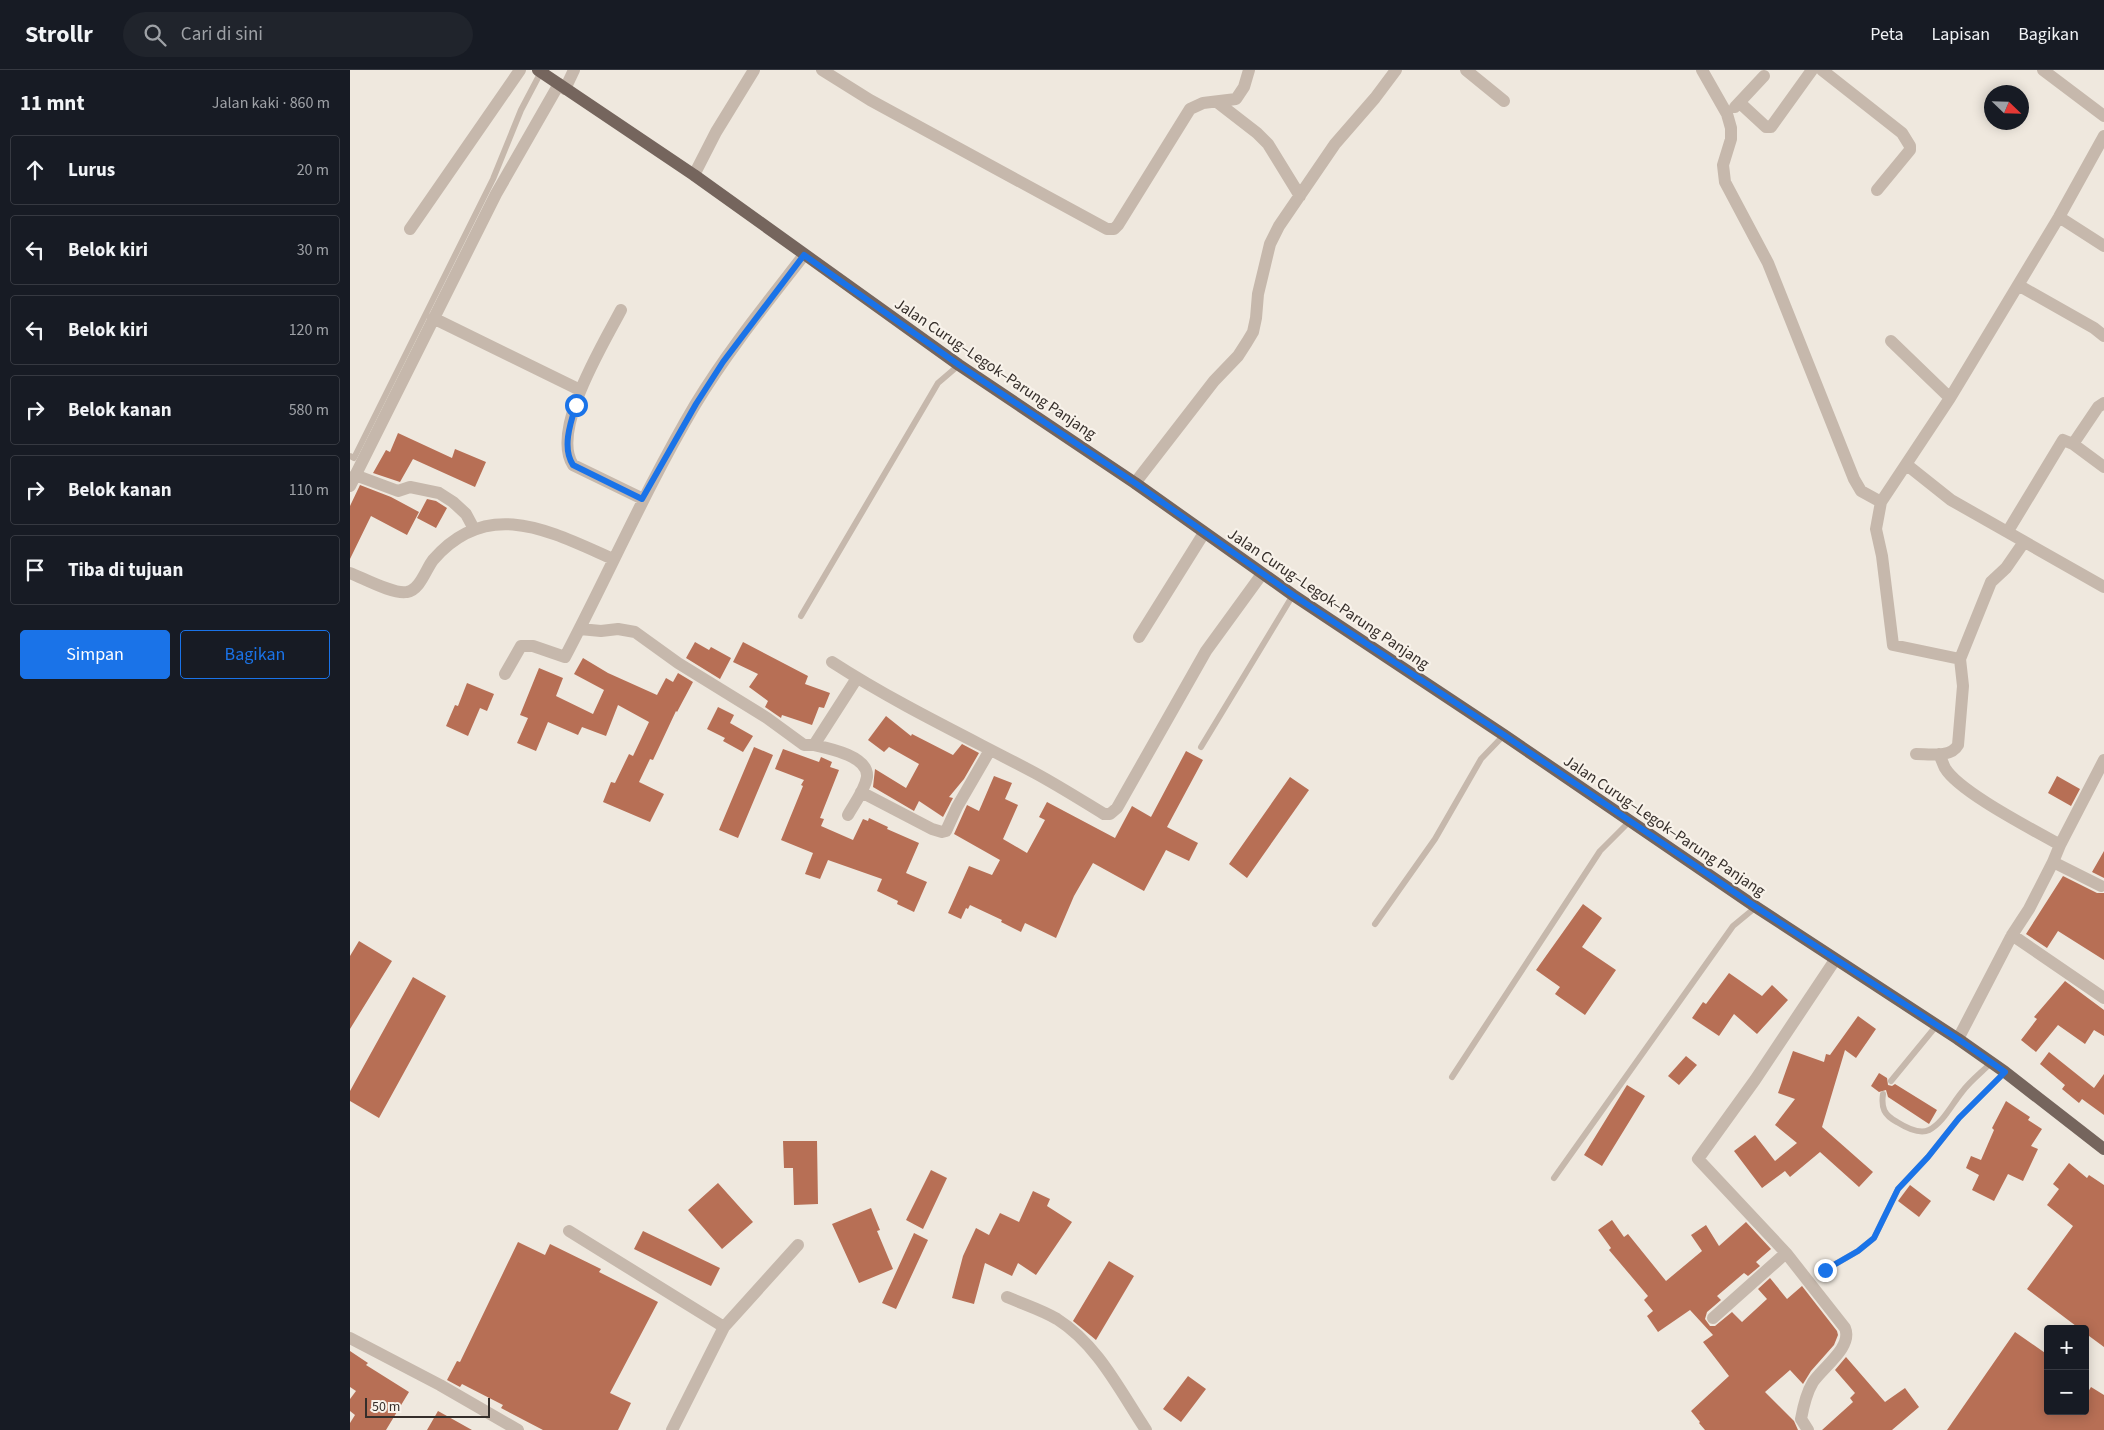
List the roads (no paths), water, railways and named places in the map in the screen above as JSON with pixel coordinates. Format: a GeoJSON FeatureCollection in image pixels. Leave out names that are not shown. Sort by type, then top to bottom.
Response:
{"type":"FeatureCollection","features":[{"type":"Feature","properties":{"kind":"main road","name":"Jalan Curug–Legok–Parung Panjang"},"geometry":{"type":"LineString","coordinates":[[540,71],[694,175],[959,365],[1135,483],[1262,574],[1504,735],[1835,960],[1992,1062],[2104,1149]]}},
{"type":"Feature","properties":{"kind":"street"},"geometry":{"type":"LineString","coordinates":[[410,229],[520,70]]}},
{"type":"Feature","properties":{"kind":"street"},"geometry":{"type":"LineString","coordinates":[[474,529],[466,514],[439,493],[410,488],[398,491],[352,480],[496,194],[574,70]]}},
{"type":"Feature","properties":{"kind":"street"},"geometry":{"type":"LineString","coordinates":[[694,175],[716,132],[754,70]]}},
{"type":"Feature","properties":{"kind":"street"},"geometry":{"type":"LineString","coordinates":[[822,70],[870,100],[1107,230],[1114,229],[1118,225],[1190,109],[1203,103],[1236,99],[1244,86],[1248,70]]}},
{"type":"Feature","properties":{"kind":"street"},"geometry":{"type":"LineString","coordinates":[[1135,483],[1214,381],[1238,356],[1247,342],[1253,332],[1258,294],[1270,244],[1279,226],[1335,144],[1375,98],[1396,70]]}},
{"type":"Feature","properties":{"kind":"street"},"geometry":{"type":"LineString","coordinates":[[1466,70],[1504,101]]}},
{"type":"Feature","properties":{"kind":"street"},"geometry":{"type":"LineString","coordinates":[[1702,70],[1727,114],[1731,128],[1731,139],[1723,165],[1725,182],[1768,263],[1854,479],[1861,491],[1881,502]]}},
{"type":"Feature","properties":{"kind":"street"},"geometry":{"type":"LineString","coordinates":[[1740,103],[1766,127],[1771,128],[1812,70]]}},
{"type":"Feature","properties":{"kind":"street"},"geometry":{"type":"LineString","coordinates":[[1822,70],[1902,134],[1910,146],[1910,150],[1877,190]]}},
{"type":"Feature","properties":{"kind":"street"},"geometry":{"type":"LineString","coordinates":[[2042,70],[2104,116]]}},
{"type":"Feature","properties":{"kind":"street"},"geometry":{"type":"LineString","coordinates":[[1727,114],[1740,103],[1764,76]]}},
{"type":"Feature","properties":{"kind":"street"},"geometry":{"type":"LineString","coordinates":[[1217,102],[1268,144],[1300,196]]}},
{"type":"Feature","properties":{"kind":"street"},"geometry":{"type":"LineString","coordinates":[[1960,658],[1893,646],[1882,556],[1876,529],[1881,502],[1950,398],[2059,217],[2104,136]]}},
{"type":"Feature","properties":{"kind":"street"},"geometry":{"type":"LineString","coordinates":[[2059,217],[2104,246]]}},
{"type":"Feature","properties":{"kind":"street"},"geometry":{"type":"LineString","coordinates":[[505,674],[521,646],[533,646],[566,657],[642,499],[696,404],[723,362],[804,255]]}},
{"type":"Feature","properties":{"kind":"street"},"geometry":{"type":"LineString","coordinates":[[2018,285],[2094,328],[2104,336]]}},
{"type":"Feature","properties":{"kind":"street"},"geometry":{"type":"LineString","coordinates":[[621,310],[580,390],[569,429],[569,459],[573,465],[642,499]]}},
{"type":"Feature","properties":{"kind":"street"},"geometry":{"type":"LineString","coordinates":[[433,318],[580,390]]}},
{"type":"Feature","properties":{"kind":"street"},"geometry":{"type":"LineString","coordinates":[[1891,341],[1950,398]]}},
{"type":"Feature","properties":{"kind":"street"},"geometry":{"type":"LineString","coordinates":[[2073,444],[2098,406],[2104,403]]}},
{"type":"Feature","properties":{"kind":"street"},"geometry":{"type":"LineString","coordinates":[[2008,531],[2063,440],[2073,444],[2104,467]]}},
{"type":"Feature","properties":{"kind":"street"},"geometry":{"type":"LineString","coordinates":[[1907,465],[1951,500],[2104,586]]}},
{"type":"Feature","properties":{"kind":"street"},"geometry":{"type":"LineString","coordinates":[[350,573],[396,592],[408,592],[414,588],[432,561],[454,540],[474,529],[494,526],[522,525],[539,528],[613,559]]}},
{"type":"Feature","properties":{"kind":"street"},"geometry":{"type":"LineString","coordinates":[[1139,637],[1204,533]]}},
{"type":"Feature","properties":{"kind":"street"},"geometry":{"type":"LineString","coordinates":[[1916,754],[1940,754],[1955,750],[1958,745],[1963,686],[1960,658],[1990,582],[2006,568],[2024,542]]}},
{"type":"Feature","properties":{"kind":"street"},"geometry":{"type":"LineString","coordinates":[[832,662],[857,678],[1104,814],[1110,814],[1116,808],[1206,652],[1262,574]]}},
{"type":"Feature","properties":{"kind":"street"},"geometry":{"type":"LineString","coordinates":[[580,628],[601,631],[618,629],[634,632],[678,663],[767,718],[804,745],[814,745],[838,751],[857,760],[865,769],[867,776],[862,792],[848,815]]}},
{"type":"Feature","properties":{"kind":"street"},"geometry":{"type":"LineString","coordinates":[[814,745],[857,678]]}},
{"type":"Feature","properties":{"kind":"street"},"geometry":{"type":"LineString","coordinates":[[862,792],[932,830],[946,831],[957,807],[990,750]]}},
{"type":"Feature","properties":{"kind":"street"},"geometry":{"type":"LineString","coordinates":[[1940,754],[1946,769],[1956,780],[1983,801],[2060,845]]}},
{"type":"Feature","properties":{"kind":"street"},"geometry":{"type":"LineString","coordinates":[[1958,1039],[2012,935],[2029,909],[2104,760]]}},
{"type":"Feature","properties":{"kind":"street"},"geometry":{"type":"LineString","coordinates":[[2053,862],[2101,886]]}},
{"type":"Feature","properties":{"kind":"street"},"geometry":{"type":"LineString","coordinates":[[2012,935],[2104,998]]}},
{"type":"Feature","properties":{"kind":"street"},"geometry":{"type":"LineString","coordinates":[[1808,1430],[1801,1419],[1812,1383],[1846,1343],[1847,1334],[1845,1328],[1786,1253],[1698,1159],[1755,1080],[1835,960]]}},
{"type":"Feature","properties":{"kind":"street"},"geometry":{"type":"LineString","coordinates":[[569,1231],[724,1327]]}},
{"type":"Feature","properties":{"kind":"street"},"geometry":{"type":"LineString","coordinates":[[672,1430],[724,1327],[798,1244]]}},
{"type":"Feature","properties":{"kind":"street"},"geometry":{"type":"LineString","coordinates":[[1713,1318],[1786,1253]]}},
{"type":"Feature","properties":{"kind":"street"},"geometry":{"type":"LineString","coordinates":[[1007,1297],[1056,1318],[1076,1333],[1095,1352],[1146,1430]]}},
{"type":"Feature","properties":{"kind":"street"},"geometry":{"type":"LineString","coordinates":[[350,1338],[440,1385],[518,1430]]}},
{"type":"Feature","properties":{"kind":"lane"},"geometry":{"type":"LineString","coordinates":[[350,456],[354,458],[494,179],[521,110],[540,71]]}},
{"type":"Feature","properties":{"kind":"lane"},"geometry":{"type":"LineString","coordinates":[[801,616],[938,383],[959,365]]}},
{"type":"Feature","properties":{"kind":"lane"},"geometry":{"type":"LineString","coordinates":[[1201,747],[1293,595]]}},
{"type":"Feature","properties":{"kind":"lane"},"geometry":{"type":"LineString","coordinates":[[1375,924],[1435,839],[1481,759],[1504,735]]}},
{"type":"Feature","properties":{"kind":"lane"},"geometry":{"type":"LineString","coordinates":[[1452,1077],[1600,851],[1630,821]]}},
{"type":"Feature","properties":{"kind":"lane"},"geometry":{"type":"LineString","coordinates":[[1554,1178],[1733,926],[1756,907]]}},
{"type":"Feature","properties":{"kind":"lane"},"geometry":{"type":"LineString","coordinates":[[1891,1081],[1937,1025]]}},
{"type":"Feature","properties":{"kind":"lane"},"geometry":{"type":"LineString","coordinates":[[1882,1094],[1884,1112],[1891,1119],[1913,1130],[1922,1132],[1930,1130],[1963,1091],[1992,1062]]}},
{"type":"Feature","properties":{"kind":"lane"},"geometry":{"type":"LineString","coordinates":[[1825,1270],[1858,1251],[1874,1238],[1898,1189],[1928,1157],[1959,1118],[2005,1072]]}}]}
